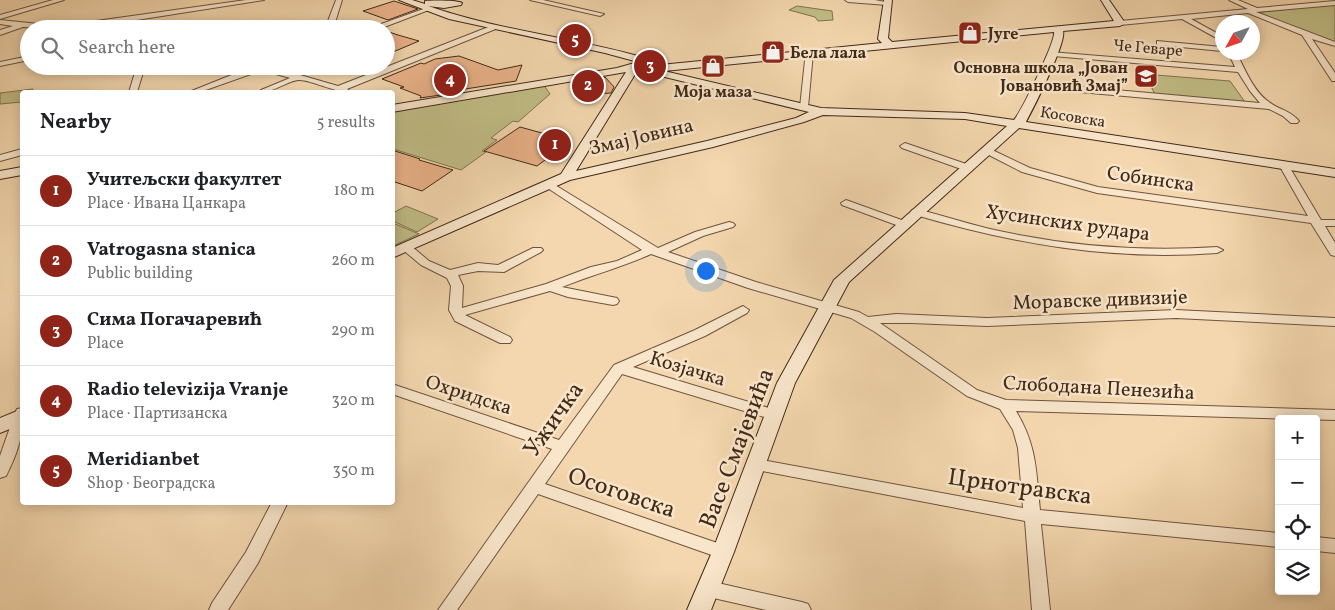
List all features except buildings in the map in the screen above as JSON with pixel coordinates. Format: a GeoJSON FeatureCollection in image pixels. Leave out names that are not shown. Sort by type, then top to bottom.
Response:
{"type":"FeatureCollection","features":[{"type":"Feature","properties":{"kind":"street"},"geometry":{"type":"LineString","coordinates":[[0,18],[62,0]]}},
{"type":"Feature","properties":{"kind":"street"},"geometry":{"type":"LineString","coordinates":[[117,20],[261,0]]}},
{"type":"Feature","properties":{"kind":"street"},"geometry":{"type":"LineString","coordinates":[[332,20],[339,0]]}},
{"type":"Feature","properties":{"kind":"street"},"geometry":{"type":"LineString","coordinates":[[403,0],[431,8],[443,14],[494,28],[607,50],[653,68]]}},
{"type":"Feature","properties":{"kind":"street"},"geometry":{"type":"LineString","coordinates":[[417,0],[434,5],[460,1]]}},
{"type":"Feature","properties":{"kind":"street"},"geometry":{"type":"LineString","coordinates":[[533,0],[600,14]]}},
{"type":"Feature","properties":{"kind":"street"},"geometry":{"type":"LineString","coordinates":[[848,0],[887,2],[883,39],[889,45]]}},
{"type":"Feature","properties":{"kind":"street"},"geometry":{"type":"LineString","coordinates":[[1105,0],[1120,23]]}},
{"type":"Feature","properties":{"kind":"street"},"geometry":{"type":"LineString","coordinates":[[1232,0],[1256,10]]}},
{"type":"Feature","properties":{"kind":"street"},"geometry":{"type":"LineString","coordinates":[[443,14],[460,1]]}},
{"type":"Feature","properties":{"kind":"street"},"geometry":{"type":"LineString","coordinates":[[395,108],[618,71],[1335,3]]}},
{"type":"Feature","properties":{"kind":"street"},"geometry":{"type":"LineString","coordinates":[[395,21],[431,8]]}},
{"type":"Feature","properties":{"kind":"street"},"geometry":{"type":"LineString","coordinates":[[1246,11],[1284,24],[1305,35],[1335,44]]}},
{"type":"Feature","properties":{"kind":"street"},"geometry":{"type":"LineString","coordinates":[[1183,17],[1215,35]]}},
{"type":"Feature","properties":{"kind":"street"},"geometry":{"type":"LineString","coordinates":[[0,22],[20,24]]}},
{"type":"Feature","properties":{"kind":"street"},"geometry":{"type":"LineString","coordinates":[[0,33],[20,25]]}},
{"type":"Feature","properties":{"kind":"street"},"geometry":{"type":"LineString","coordinates":[[395,67],[494,28]]}},
{"type":"Feature","properties":{"kind":"street","name":"Васе Смајевића"},"geometry":{"type":"LineString","coordinates":[[699,610],[723,552],[786,383],[847,274],[1021,120],[1053,54],[1060,36],[1058,29]]}},
{"type":"Feature","properties":{"kind":"street"},"geometry":{"type":"LineString","coordinates":[[1305,35],[1334,75]]}},
{"type":"Feature","properties":{"kind":"street"},"geometry":{"type":"LineString","coordinates":[[1160,43],[1215,48]]}},
{"type":"Feature","properties":{"kind":"street"},"geometry":{"type":"LineString","coordinates":[[804,107],[809,53]]}},
{"type":"Feature","properties":{"kind":"street","name":"Че Геваре"},"geometry":{"type":"LineString","coordinates":[[1053,54],[1241,70]]}},
{"type":"Feature","properties":{"kind":"street"},"geometry":{"type":"LineString","coordinates":[[0,64],[20,60]]}},
{"type":"Feature","properties":{"kind":"street"},"geometry":{"type":"LineString","coordinates":[[1236,60],[1260,100],[1271,107],[1285,112],[1294,121]]}},
{"type":"Feature","properties":{"kind":"street"},"geometry":{"type":"LineString","coordinates":[[566,177],[653,68]]}},
{"type":"Feature","properties":{"kind":"street","name":"Косовска"},"geometry":{"type":"LineString","coordinates":[[653,68],[821,111],[951,114],[1335,173]]}},
{"type":"Feature","properties":{"kind":"street"},"geometry":{"type":"LineString","coordinates":[[134,90],[138,75]]}},
{"type":"Feature","properties":{"kind":"street"},"geometry":{"type":"LineString","coordinates":[[199,90],[240,75]]}},
{"type":"Feature","properties":{"kind":"street"},"geometry":{"type":"LineString","coordinates":[[287,75],[342,90]]}},
{"type":"Feature","properties":{"kind":"street"},"geometry":{"type":"LineString","coordinates":[[338,89],[374,75]]}},
{"type":"Feature","properties":{"kind":"street"},"geometry":{"type":"LineString","coordinates":[[269,90],[297,78]]}},
{"type":"Feature","properties":{"kind":"street"},"geometry":{"type":"LineString","coordinates":[[1038,86],[1271,107]]}},
{"type":"Feature","properties":{"kind":"street","name":"Змај Јовина"},"geometry":{"type":"LineString","coordinates":[[395,252],[566,177],[709,144],[800,120],[821,111]]}},
{"type":"Feature","properties":{"kind":"street"},"geometry":{"type":"LineString","coordinates":[[905,146],[968,168]]}},
{"type":"Feature","properties":{"kind":"street","name":"Собинска"},"geometry":{"type":"LineString","coordinates":[[988,151],[1026,170],[1097,190],[1335,223]]}},
{"type":"Feature","properties":{"kind":"street"},"geometry":{"type":"LineString","coordinates":[[2,158],[20,153]]}},
{"type":"Feature","properties":{"kind":"street"},"geometry":{"type":"LineString","coordinates":[[1284,166],[1334,251]]}},
{"type":"Feature","properties":{"kind":"street"},"geometry":{"type":"LineString","coordinates":[[0,174],[20,171]]}},
{"type":"Feature","properties":{"kind":"street","name":"Слободана Пенезића"},"geometry":{"type":"LineString","coordinates":[[550,185],[655,251],[752,285],[850,313],[866,321],[961,386],[991,401],[1005,405],[1335,415]]}},
{"type":"Feature","properties":{"kind":"street"},"geometry":{"type":"LineString","coordinates":[[846,203],[903,224]]}},
{"type":"Feature","properties":{"kind":"street","name":"Хусинских рудара"},"geometry":{"type":"LineString","coordinates":[[916,212],[1001,235],[1080,247],[1159,253],[1189,253],[1217,250]]}},
{"type":"Feature","properties":{"kind":"street"},"geometry":{"type":"LineString","coordinates":[[458,312],[469,311],[550,287],[595,270],[621,264],[699,234],[729,225]]}},
{"type":"Feature","properties":{"kind":"street"},"geometry":{"type":"LineString","coordinates":[[406,247],[425,263],[452,276],[457,286],[455,307],[460,318],[504,340]]}},
{"type":"Feature","properties":{"kind":"street"},"geometry":{"type":"LineString","coordinates":[[449,274],[478,267],[500,269],[537,250]]}},
{"type":"Feature","properties":{"kind":"street"},"geometry":{"type":"LineString","coordinates":[[550,287],[568,293],[613,301]]}},
{"type":"Feature","properties":{"kind":"street","name":"Ужичка"},"geometry":{"type":"LineString","coordinates":[[447,610],[602,388],[619,368],[700,333],[743,310]]}},
{"type":"Feature","properties":{"kind":"street","name":"Моравске дивизије"},"geometry":{"type":"LineString","coordinates":[[866,321],[903,317],[940,322],[988,322],[1078,316],[1156,314],[1230,315],[1335,322]]}},
{"type":"Feature","properties":{"kind":"street","name":"Козјачка"},"geometry":{"type":"LineString","coordinates":[[619,368],[774,415]]}},
{"type":"Feature","properties":{"kind":"street","name":"Охридска"},"geometry":{"type":"LineString","coordinates":[[395,391],[561,446]]}},
{"type":"Feature","properties":{"kind":"street"},"geometry":{"type":"LineString","coordinates":[[1005,405],[1020,430],[1026,448],[1041,610]]}},
{"type":"Feature","properties":{"kind":"street"},"geometry":{"type":"LineString","coordinates":[[0,426],[20,417]]}},
{"type":"Feature","properties":{"kind":"street"},"geometry":{"type":"LineString","coordinates":[[0,472],[13,444],[20,422]]}},
{"type":"Feature","properties":{"kind":"street","name":"Црнотравска"},"geometry":{"type":"LineString","coordinates":[[756,465],[1031,516],[1275,540]]}},
{"type":"Feature","properties":{"kind":"street","name":"Осоговска"},"geometry":{"type":"LineString","coordinates":[[533,486],[723,552]]}},
{"type":"Feature","properties":{"kind":"street"},"geometry":{"type":"LineString","coordinates":[[218,609],[257,553],[279,505]]}},
{"type":"Feature","properties":{"kind":"street"},"geometry":{"type":"LineString","coordinates":[[1320,544],[1335,546]]}},
{"type":"Feature","properties":{"kind":"street"},"geometry":{"type":"LineString","coordinates":[[708,589],[802,610]]}},
{"type":"Feature","properties":{"kind":"shaded area"},"geometry":{"type":"Polygon","coordinates":[[[1335,4],[1335,43],[1260,15],[1254,13],[1335,4]]]}},
{"type":"Feature","properties":{"kind":"shaded area"},"geometry":{"type":"Polygon","coordinates":[[[797,6],[832,11],[833,20],[818,21],[815,17],[789,10],[797,6]]]}},
{"type":"Feature","properties":{"kind":"shaded area"},"geometry":{"type":"Polygon","coordinates":[[[1144,74],[1230,81],[1245,102],[1155,94],[1144,74]]]}},
{"type":"Feature","properties":{"kind":"shaded area"},"geometry":{"type":"Polygon","coordinates":[[[543,84],[550,94],[518,122],[513,121],[491,138],[497,140],[482,151],[486,152],[461,170],[395,150],[395,109],[487,96],[543,84]]]}},
{"type":"Feature","properties":{"kind":"shaded area"},"geometry":{"type":"Polygon","coordinates":[[[20,91],[20,102],[0,104],[0,93],[20,91]]]}},
{"type":"Feature","properties":{"kind":"shaded area"},"geometry":{"type":"Polygon","coordinates":[[[406,206],[438,219],[417,232],[395,222],[395,212],[406,206]]]}},
{"type":"Feature","properties":{"kind":"shaded area"},"geometry":{"type":"Polygon","coordinates":[[[395,224],[419,234],[395,245],[395,224]]]}},
{"type":"Feature","properties":{"kind":"place","name":"Југе"},"geometry":{"type":"Point","coordinates":[970,33]}},
{"type":"Feature","properties":{"kind":"place","name":"Meridianbet"},"geometry":{"type":"Point","coordinates":[575,40]}},
{"type":"Feature","properties":{"kind":"place","name":"Бела лала"},"geometry":{"type":"Point","coordinates":[773,52]}},
{"type":"Feature","properties":{"kind":"place","name":"Сима Погачаревић"},"geometry":{"type":"Point","coordinates":[650,66]}},
{"type":"Feature","properties":{"kind":"place","name":"Моја маза"},"geometry":{"type":"Point","coordinates":[713,66]}},
{"type":"Feature","properties":{"kind":"place","name":"Основна школа „Јован Јовановић Змај”"},"geometry":{"type":"Point","coordinates":[1146,76]}},
{"type":"Feature","properties":{"kind":"place","name":"Radio televizija Vranje"},"geometry":{"type":"Point","coordinates":[450,80]}},
{"type":"Feature","properties":{"kind":"place","name":"Vatrogasna stanica"},"geometry":{"type":"Point","coordinates":[588,86]}},
{"type":"Feature","properties":{"kind":"place","name":"Учитељски факултет"},"geometry":{"type":"Point","coordinates":[555,145]}}]}
